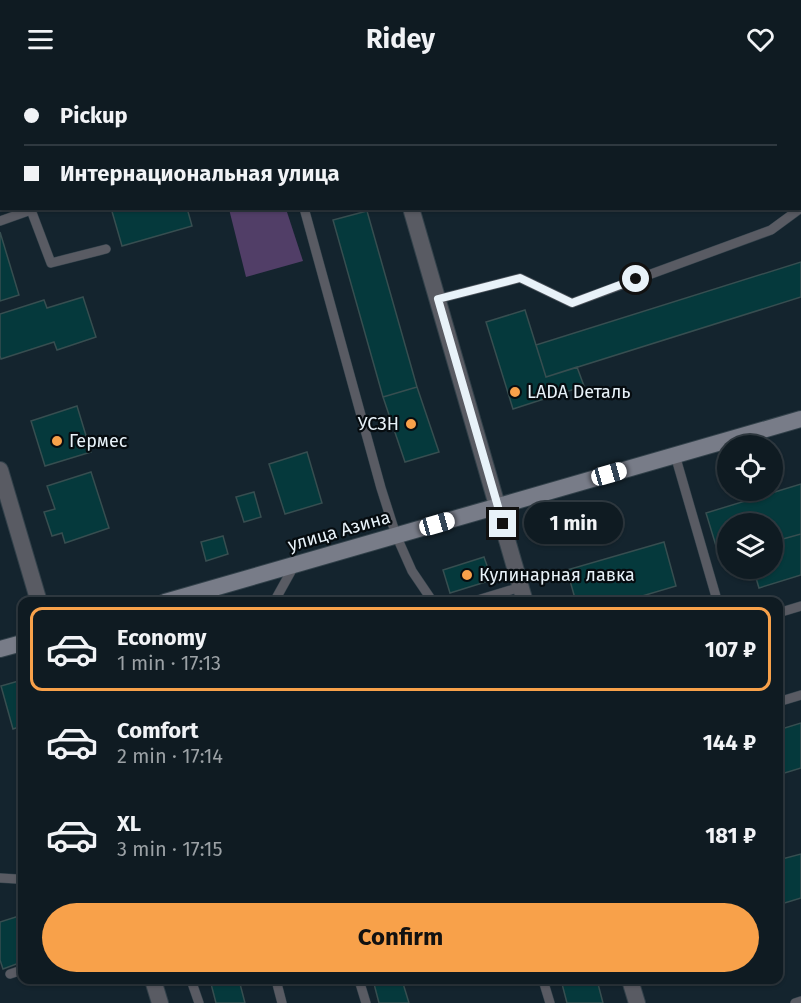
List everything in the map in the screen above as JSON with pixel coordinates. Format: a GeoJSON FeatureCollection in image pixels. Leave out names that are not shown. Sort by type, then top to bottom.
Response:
{"type":"FeatureCollection","features":[{"type":"Feature","properties":{"kind":"main road","name":"улица Азина"},"geometry":{"type":"LineString","coordinates":[[182,597],[801,419]]}},
{"type":"Feature","properties":{"kind":"main road"},"geometry":{"type":"LineString","coordinates":[[0,649],[18,644]]}},
{"type":"Feature","properties":{"kind":"street"},"geometry":{"type":"LineString","coordinates":[[412,210],[523,594]]}},
{"type":"Feature","properties":{"kind":"street"},"geometry":{"type":"LineString","coordinates":[[0,470],[38,597]]}},
{"type":"Feature","properties":{"kind":"street"},"geometry":{"type":"LineString","coordinates":[[154,984],[160,1003]]}},
{"type":"Feature","properties":{"kind":"street"},"geometry":{"type":"LineString","coordinates":[[631,984],[637,1003]]}},
{"type":"Feature","properties":{"kind":"lane"},"geometry":{"type":"LineString","coordinates":[[0,221],[29,210]]}},
{"type":"Feature","properties":{"kind":"lane"},"geometry":{"type":"LineString","coordinates":[[32,210],[51,263],[106,249]]}},
{"type":"Feature","properties":{"kind":"lane"},"geometry":{"type":"LineString","coordinates":[[305,210],[396,535],[412,571],[430,597]]}},
{"type":"Feature","properties":{"kind":"lane"},"geometry":{"type":"LineString","coordinates":[[438,299],[520,278],[572,303],[771,230],[798,210]]}},
{"type":"Feature","properties":{"kind":"lane"},"geometry":{"type":"LineString","coordinates":[[675,455],[716,597]]}},
{"type":"Feature","properties":{"kind":"lane"},"geometry":{"type":"LineString","coordinates":[[277,597],[295,564]]}},
{"type":"Feature","properties":{"kind":"lane"},"geometry":{"type":"LineString","coordinates":[[504,597],[523,594]]}},
{"type":"Feature","properties":{"kind":"lane"},"geometry":{"type":"LineString","coordinates":[[783,611],[801,606]]}},
{"type":"Feature","properties":{"kind":"lane"},"geometry":{"type":"LineString","coordinates":[[783,700],[801,695]]}},
{"type":"Feature","properties":{"kind":"lane"},"geometry":{"type":"LineString","coordinates":[[0,878],[18,878]]}},
{"type":"Feature","properties":{"kind":"lane"},"geometry":{"type":"LineString","coordinates":[[10,974],[18,971]]}},
{"type":"Feature","properties":{"kind":"lane"},"geometry":{"type":"LineString","coordinates":[[192,984],[199,1003]]}},
{"type":"Feature","properties":{"kind":"lane"},"geometry":{"type":"LineString","coordinates":[[278,984],[282,1003]]}},
{"type":"Feature","properties":{"kind":"lane"},"geometry":{"type":"LineString","coordinates":[[360,984],[366,1003]]}},
{"type":"Feature","properties":{"kind":"lane"},"geometry":{"type":"LineString","coordinates":[[544,984],[549,1003]]}},
{"type":"Feature","properties":{"kind":"lane"},"geometry":{"type":"LineString","coordinates":[[795,1003],[801,1001]]}},
{"type":"Feature","properties":{"kind":"shaded area"},"geometry":{"type":"Polygon","coordinates":[[[229,210],[286,210],[303,261],[246,277],[229,210]]]}},
{"type":"Feature","properties":{"kind":"building"},"geometry":{"type":"Polygon","coordinates":[[[112,210],[188,210],[192,226],[122,246],[112,210]]]}},
{"type":"Feature","properties":{"kind":"building"},"geometry":{"type":"Polygon","coordinates":[[[367,211],[417,387],[383,397],[333,220],[367,211]]]}},
{"type":"Feature","properties":{"kind":"building"},"geometry":{"type":"Polygon","coordinates":[[[0,232],[19,295],[0,301],[0,232]]]}},
{"type":"Feature","properties":{"kind":"building"},"geometry":{"type":"Polygon","coordinates":[[[801,262],[801,297],[546,377],[536,345],[801,262]]]}},
{"type":"Feature","properties":{"kind":"building"},"geometry":{"type":"Polygon","coordinates":[[[83,297],[96,337],[57,350],[54,342],[1,359],[0,314],[44,300],[47,308],[83,297]]]}},
{"type":"Feature","properties":{"kind":"building"},"geometry":{"type":"Polygon","coordinates":[[[525,310],[546,377],[577,367],[584,386],[513,409],[486,322],[525,310]]]}},
{"type":"Feature","properties":{"kind":"building","name":"УСЗН"},"geometry":{"type":"Polygon","coordinates":[[[417,387],[439,452],[405,462],[383,397],[417,387]]]}},
{"type":"Feature","properties":{"kind":"building"},"geometry":{"type":"Polygon","coordinates":[[[77,406],[91,452],[45,466],[31,421],[77,406]]]}},
{"type":"Feature","properties":{"kind":"building"},"geometry":{"type":"Polygon","coordinates":[[[307,452],[322,503],[285,514],[269,464],[307,452]]]}},
{"type":"Feature","properties":{"kind":"building"},"geometry":{"type":"Polygon","coordinates":[[[91,472],[109,528],[65,543],[62,533],[52,536],[44,512],[55,509],[47,486],[91,472]]]}},
{"type":"Feature","properties":{"kind":"building"},"geometry":{"type":"Polygon","coordinates":[[[801,484],[801,534],[783,539],[783,513],[717,513],[717,549],[706,513],[745,501],[783,501],[783,489],[801,484]]]}},
{"type":"Feature","properties":{"kind":"building"},"geometry":{"type":"Polygon","coordinates":[[[254,492],[261,517],[244,522],[236,497],[254,492]]]}},
{"type":"Feature","properties":{"kind":"building"},"geometry":{"type":"Polygon","coordinates":[[[801,534],[801,575],[759,588],[756,579],[783,579],[783,539],[801,534]]]}},
{"type":"Feature","properties":{"kind":"building"},"geometry":{"type":"Polygon","coordinates":[[[223,536],[228,554],[206,561],[201,542],[223,536]]]}},
{"type":"Feature","properties":{"kind":"building"},"geometry":{"type":"Polygon","coordinates":[[[664,542],[676,586],[639,597],[575,597],[567,570],[664,542]]]}},
{"type":"Feature","properties":{"kind":"building","name":"Кулинарная лавка"},"geometry":{"type":"Polygon","coordinates":[[[484,557],[492,580],[450,593],[443,570],[484,557]]]}},
{"type":"Feature","properties":{"kind":"building"},"geometry":{"type":"Polygon","coordinates":[[[18,681],[18,727],[13,729],[1,686],[18,681]]]}},
{"type":"Feature","properties":{"kind":"building"},"geometry":{"type":"Polygon","coordinates":[[[801,723],[801,768],[783,773],[783,728],[801,723]]]}},
{"type":"Feature","properties":{"kind":"building"},"geometry":{"type":"Polygon","coordinates":[[[801,854],[801,898],[783,903],[783,859],[801,854]]]}},
{"type":"Feature","properties":{"kind":"building"},"geometry":{"type":"Polygon","coordinates":[[[18,916],[18,963],[3,969],[0,960],[0,922],[18,916]]]}},
{"type":"Feature","properties":{"kind":"building"},"geometry":{"type":"Polygon","coordinates":[[[211,984],[240,984],[245,1003],[216,1003],[211,984]]]}},
{"type":"Feature","properties":{"kind":"building"},"geometry":{"type":"Polygon","coordinates":[[[374,984],[403,984],[409,1003],[379,1003],[374,984]]]}},
{"type":"Feature","properties":{"kind":"building"},"geometry":{"type":"Polygon","coordinates":[[[562,984],[598,984],[603,1003],[567,1003],[562,984]]]}},
{"type":"Feature","properties":{"kind":"place","name":"LADA Dеталь"},"geometry":{"type":"Point","coordinates":[515,392]}},
{"type":"Feature","properties":{"kind":"place","name":"УСЗН"},"geometry":{"type":"Point","coordinates":[411,424]}},
{"type":"Feature","properties":{"kind":"place","name":"Гермес"},"geometry":{"type":"Point","coordinates":[57,441]}},
{"type":"Feature","properties":{"kind":"place","name":"Кулинарная лавка"},"geometry":{"type":"Point","coordinates":[467,575]}},
{"type":"Feature","properties":{"kind":"route"},"geometry":{"type":"LineString","coordinates":[[503,524],[438,299],[520,278],[572,303],[636,279]]}}]}
